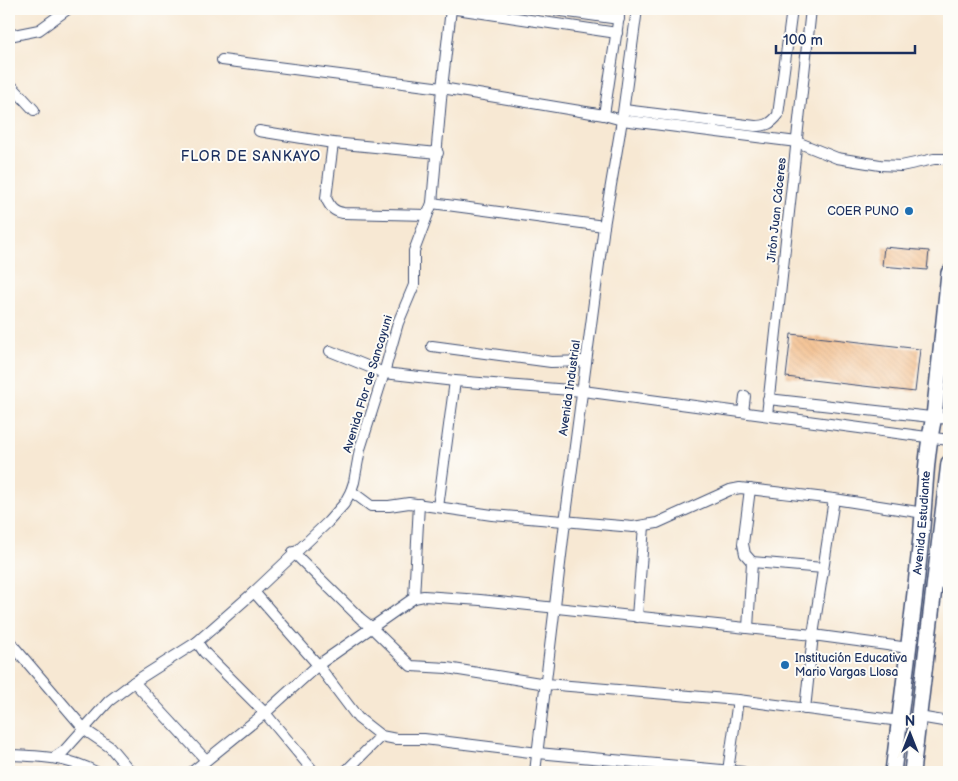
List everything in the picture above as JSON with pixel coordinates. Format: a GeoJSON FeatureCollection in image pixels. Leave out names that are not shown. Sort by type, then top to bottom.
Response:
{"type":"FeatureCollection","features":[{"type":"Feature","properties":{"kind":"street"},"geometry":{"type":"LineString","coordinates":[[9,36],[39,30],[68,9]]}},
{"type":"Feature","properties":{"kind":"street","name":"Avenida Flor de Sancayuni"},"geometry":{"type":"LineString","coordinates":[[55,757],[64,752],[109,701],[134,682],[197,642],[254,592],[333,516],[344,504],[351,491],[360,449],[398,323],[414,285],[414,250],[432,203],[451,9]]}},
{"type":"Feature","properties":{"kind":"street"},"geometry":{"type":"LineString","coordinates":[[456,9],[617,33]]}},
{"type":"Feature","properties":{"kind":"street"},"geometry":{"type":"LineString","coordinates":[[547,9],[620,14],[604,115]]}},
{"type":"Feature","properties":{"kind":"street","name":"Avenida Industrial"},"geometry":{"type":"LineString","coordinates":[[535,772],[565,522],[604,226],[623,115],[637,9]]}},
{"type":"Feature","properties":{"kind":"street"},"geometry":{"type":"LineString","coordinates":[[222,60],[442,88],[604,115],[766,126],[773,122],[778,115],[792,9]]}},
{"type":"Feature","properties":{"kind":"street","name":"Jirón Juan Cáceres"},"geometry":{"type":"LineString","coordinates":[[767,414],[811,9]]}},
{"type":"Feature","properties":{"kind":"street"},"geometry":{"type":"LineString","coordinates":[[9,83],[34,110]]}},
{"type":"Feature","properties":{"kind":"street"},"geometry":{"type":"LineString","coordinates":[[623,115],[797,142],[838,158],[880,166],[901,166],[934,159],[949,159]]}},
{"type":"Feature","properties":{"kind":"street"},"geometry":{"type":"LineString","coordinates":[[259,131],[333,143],[438,153]]}},
{"type":"Feature","properties":{"kind":"street"},"geometry":{"type":"LineString","coordinates":[[333,143],[326,198],[329,206],[335,211],[343,213],[427,215]]}},
{"type":"Feature","properties":{"kind":"street"},"geometry":{"type":"LineString","coordinates":[[432,203],[604,226]]}},
{"type":"Feature","properties":{"kind":"street","name":"Avenida Estudiante"},"geometry":{"type":"LineString","coordinates":[[893,772],[909,648],[924,513],[929,437],[934,417],[949,273]]}},
{"type":"Feature","properties":{"kind":"street"},"geometry":{"type":"LineString","coordinates":[[432,346],[551,362],[586,361]]}},
{"type":"Feature","properties":{"kind":"street"},"geometry":{"type":"LineString","coordinates":[[330,351],[384,373],[455,381],[583,391],[767,414],[949,440]]}},
{"type":"Feature","properties":{"kind":"street"},"geometry":{"type":"LineString","coordinates":[[438,507],[455,381]]}},
{"type":"Feature","properties":{"kind":"street"},"geometry":{"type":"LineString","coordinates":[[743,412],[745,396]]}},
{"type":"Feature","properties":{"kind":"street"},"geometry":{"type":"LineString","coordinates":[[768,399],[949,419]]}},
{"type":"Feature","properties":{"kind":"street","name":"Avenida Estudiante"},"geometry":{"type":"LineString","coordinates":[[912,772],[919,717],[942,583],[949,463]]}},
{"type":"Feature","properties":{"kind":"street"},"geometry":{"type":"LineString","coordinates":[[351,491],[371,506],[379,507],[409,503],[492,515],[633,527],[657,523],[730,490],[740,488],[924,513]]}},
{"type":"Feature","properties":{"kind":"street"},"geometry":{"type":"LineString","coordinates":[[750,489],[743,544],[745,554],[752,562],[823,568]]}},
{"type":"Feature","properties":{"kind":"street"},"geometry":{"type":"LineString","coordinates":[[806,709],[814,635],[834,500]]}},
{"type":"Feature","properties":{"kind":"street"},"geometry":{"type":"LineString","coordinates":[[414,598],[419,504]]}},
{"type":"Feature","properties":{"kind":"street"},"geometry":{"type":"LineString","coordinates":[[637,617],[644,526]]}},
{"type":"Feature","properties":{"kind":"street"},"geometry":{"type":"LineString","coordinates":[[294,552],[360,620],[371,627],[410,666],[447,668],[546,684],[738,700],[900,721]]}},
{"type":"Feature","properties":{"kind":"street"},"geometry":{"type":"LineString","coordinates":[[748,628],[752,562]]}},
{"type":"Feature","properties":{"kind":"street"},"geometry":{"type":"LineString","coordinates":[[254,592],[318,664],[358,718],[382,736],[396,739],[424,739],[538,753],[743,772]]}},
{"type":"Feature","properties":{"kind":"street"},"geometry":{"type":"LineString","coordinates":[[192,772],[264,713],[318,664],[414,598],[424,596],[480,600],[814,635],[909,648]]}},
{"type":"Feature","properties":{"kind":"street"},"geometry":{"type":"LineString","coordinates":[[9,641],[85,730],[110,747],[130,772]]}},
{"type":"Feature","properties":{"kind":"street"},"geometry":{"type":"LineString","coordinates":[[197,642],[204,652],[264,713],[314,772]]}},
{"type":"Feature","properties":{"kind":"street"},"geometry":{"type":"LineString","coordinates":[[134,682],[206,760]]}},
{"type":"Feature","properties":{"kind":"street"},"geometry":{"type":"LineString","coordinates":[[728,771],[738,700]]}},
{"type":"Feature","properties":{"kind":"street"},"geometry":{"type":"LineString","coordinates":[[919,717],[949,722]]}},
{"type":"Feature","properties":{"kind":"street"},"geometry":{"type":"LineString","coordinates":[[345,772],[382,736]]}},
{"type":"Feature","properties":{"kind":"street"},"geometry":{"type":"LineString","coordinates":[[9,754],[55,757],[82,765],[96,772]]}},
{"type":"Feature","properties":{"kind":"building"},"geometry":{"type":"Polygon","coordinates":[[[884,247],[929,251],[927,270],[882,266],[884,247]]]}},
{"type":"Feature","properties":{"kind":"building"},"geometry":{"type":"Polygon","coordinates":[[[791,334],[920,349],[915,392],[786,377],[791,334]]]}},
{"type":"Feature","properties":{"kind":"place","name":"COER PUNO"},"geometry":{"type":"Point","coordinates":[909,211]}},
{"type":"Feature","properties":{"kind":"place","name":"Institución Educativa Mario Vargas Llosa"},"geometry":{"type":"Point","coordinates":[785,665]}},
{"type":"Feature","properties":{"kind":"district","name":"FLOR DE SANKAYO"},"geometry":{"type":"Point","coordinates":[251,156]}}]}
